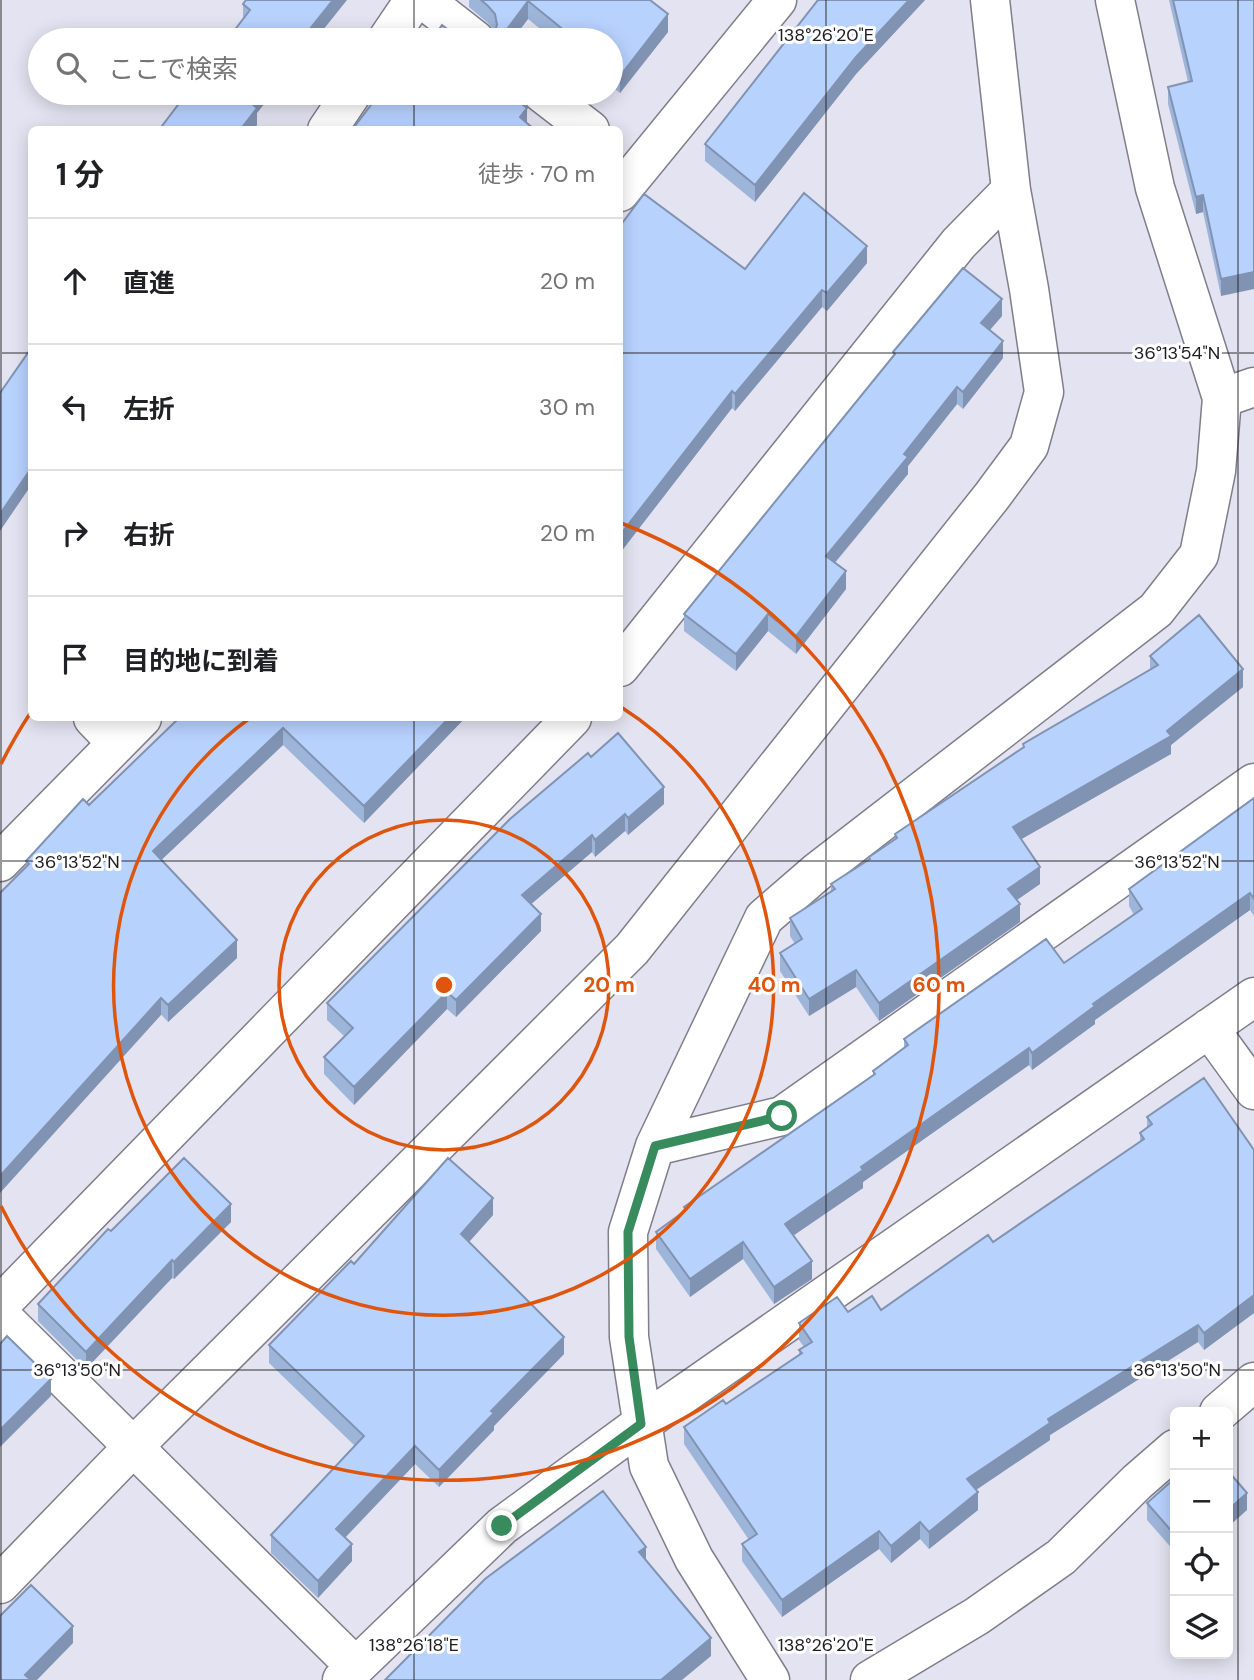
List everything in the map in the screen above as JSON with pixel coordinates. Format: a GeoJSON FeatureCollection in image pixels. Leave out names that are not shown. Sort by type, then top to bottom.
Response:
{"type":"FeatureCollection","features":[{"type":"Feature","properties":{"kind":"street"},"geometry":{"type":"LineString","coordinates":[[395,28],[414,0]]}},
{"type":"Feature","properties":{"kind":"street"},"geometry":{"type":"LineString","coordinates":[[424,0],[460,28]]}},
{"type":"Feature","properties":{"kind":"street"},"geometry":{"type":"LineString","coordinates":[[626,171],[777,0]]}},
{"type":"Feature","properties":{"kind":"street"},"geometry":{"type":"LineString","coordinates":[[0,1584],[132,1448],[632,950],[1029,446],[1044,392],[1011,190],[990,0]]}},
{"type":"Feature","properties":{"kind":"street"},"geometry":{"type":"LineString","coordinates":[[771,1680],[694,1559],[649,1466],[629,1337],[628,1232],[655,1146],[764,918],[828,863],[1156,610],[1199,555],[1216,471],[1238,393],[1155,188],[1115,0]]}},
{"type":"Feature","properties":{"kind":"street"},"geometry":{"type":"LineString","coordinates":[[330,126],[344,105]]}},
{"type":"Feature","properties":{"kind":"street"},"geometry":{"type":"LineString","coordinates":[[558,105],[585,126]]}},
{"type":"Feature","properties":{"kind":"street"},"geometry":{"type":"LineString","coordinates":[[623,663],[959,243],[1011,190]]}},
{"type":"Feature","properties":{"kind":"street"},"geometry":{"type":"LineString","coordinates":[[0,1305],[569,721]]}},
{"type":"Feature","properties":{"kind":"street"},"geometry":{"type":"LineString","coordinates":[[0,862],[117,726]]}},
{"type":"Feature","properties":{"kind":"street"},"geometry":{"type":"LineString","coordinates":[[655,1146],[782,1116],[1254,783]]}},
{"type":"Feature","properties":{"kind":"street"},"geometry":{"type":"LineString","coordinates":[[0,1315],[348,1673],[502,1526],[641,1424],[1254,997]]}},
{"type":"Feature","properties":{"kind":"street"},"geometry":{"type":"LineString","coordinates":[[1209,1028],[1254,1090]]}},
{"type":"Feature","properties":{"kind":"street"},"geometry":{"type":"LineString","coordinates":[[1225,1407],[1254,1382]]}},
{"type":"Feature","properties":{"kind":"street"},"geometry":{"type":"LineString","coordinates":[[870,1680],[977,1616],[1061,1557],[1170,1453]]}},
{"type":"Feature","properties":{"kind":"building"},"geometry":{"type":"Polygon","coordinates":[[[246,0],[333,0],[311,28],[236,28],[250,10],[243,4],[246,0]]]}},
{"type":"Feature","properties":{"kind":"building"},"geometry":{"type":"Polygon","coordinates":[[[481,0],[650,0],[668,14],[623,72],[623,28],[561,28],[528,1],[508,28],[496,28],[495,14],[481,0]]]}},
{"type":"Feature","properties":{"kind":"building"},"geometry":{"type":"Polygon","coordinates":[[[818,0],[909,0],[856,57],[755,185],[705,144],[818,0]]]}},
{"type":"Feature","properties":{"kind":"building"},"geometry":{"type":"Polygon","coordinates":[[[1173,0],[1254,0],[1254,272],[1221,279],[1203,195],[1196,197],[1168,87],[1192,81],[1173,0]]]}},
{"type":"Feature","properties":{"kind":"building"},"geometry":{"type":"Polygon","coordinates":[[[178,105],[253,105],[257,108],[243,126],[162,126],[178,105]]]}},
{"type":"Feature","properties":{"kind":"building"},"geometry":{"type":"Polygon","coordinates":[[[371,105],[523,105],[527,108],[520,117],[530,126],[355,126],[371,105]]]}},
{"type":"Feature","properties":{"kind":"building"},"geometry":{"type":"Polygon","coordinates":[[[804,193],[867,246],[827,293],[822,290],[735,394],[732,391],[623,531],[623,222],[644,194],[745,269],[804,193]]]}},
{"type":"Feature","properties":{"kind":"building"},"geometry":{"type":"Polygon","coordinates":[[[963,268],[1002,299],[981,323],[1003,341],[963,392],[957,387],[904,454],[908,457],[826,556],[846,571],[796,636],[768,614],[736,654],[684,614],[963,268]]]}},
{"type":"Feature","properties":{"kind":"building"},"geometry":{"type":"Polygon","coordinates":[[[28,353],[28,473],[0,514],[0,393],[28,353]]]}},
{"type":"Feature","properties":{"kind":"building"},"geometry":{"type":"Polygon","coordinates":[[[1199,615],[1243,669],[1167,731],[1171,736],[1013,827],[1040,867],[1008,889],[1020,904],[879,1003],[856,970],[809,999],[780,953],[802,939],[790,918],[835,889],[831,884],[897,838],[895,834],[1024,747],[1023,744],[1158,665],[1150,656],[1199,615]]]}},
{"type":"Feature","properties":{"kind":"building"},"geometry":{"type":"Polygon","coordinates":[[[176,721],[446,721],[364,806],[283,728],[153,851],[237,940],[168,1005],[161,998],[0,1176],[0,893],[29,864],[26,861],[83,799],[89,805],[176,721]]]}},
{"type":"Feature","properties":{"kind":"building"},"geometry":{"type":"Polygon","coordinates":[[[618,733],[664,787],[628,818],[625,814],[595,840],[592,835],[522,895],[541,914],[456,1000],[447,992],[354,1087],[324,1057],[353,1028],[327,1003],[510,819],[588,753],[591,757],[618,733]]]}},
{"type":"Feature","properties":{"kind":"building"},"geometry":{"type":"Polygon","coordinates":[[[1254,798],[1254,899],[1250,893],[1093,1004],[1095,1006],[1032,1053],[1029,1048],[785,1224],[812,1261],[774,1287],[743,1242],[690,1279],[656,1232],[686,1210],[684,1207],[875,1074],[873,1071],[908,1045],[904,1039],[1046,939],[1064,963],[1142,909],[1129,889],[1254,798]]]}},
{"type":"Feature","properties":{"kind":"building"},"geometry":{"type":"Polygon","coordinates":[[[1204,1078],[1254,1150],[1254,1295],[1204,1333],[1198,1325],[1048,1419],[1050,1423],[967,1479],[978,1492],[929,1532],[920,1522],[891,1546],[879,1531],[782,1600],[742,1544],[757,1534],[684,1427],[723,1400],[726,1404],[802,1353],[799,1350],[812,1342],[799,1323],[837,1297],[848,1312],[872,1296],[881,1310],[988,1235],[993,1242],[1144,1139],[1140,1133],[1152,1124],[1147,1117],[1204,1078]]]}},
{"type":"Feature","properties":{"kind":"building"},"geometry":{"type":"Polygon","coordinates":[[[184,1158],[231,1204],[174,1262],[172,1260],[86,1352],[38,1304],[108,1229],[111,1231],[184,1158]]]}},
{"type":"Feature","properties":{"kind":"building"},"geometry":{"type":"Polygon","coordinates":[[[448,1158],[493,1198],[461,1234],[564,1337],[491,1411],[494,1413],[439,1470],[415,1446],[336,1529],[352,1544],[318,1581],[271,1535],[364,1436],[269,1345],[351,1261],[354,1264],[448,1158]]]}},
{"type":"Feature","properties":{"kind":"building"},"geometry":{"type":"Polygon","coordinates":[[[7,1336],[51,1379],[0,1430],[0,1344],[7,1336]]]}},
{"type":"Feature","properties":{"kind":"building"},"geometry":{"type":"Polygon","coordinates":[[[1233,1477],[1247,1493],[1233,1506],[1233,1477]]]}},
{"type":"Feature","properties":{"kind":"building"},"geometry":{"type":"Polygon","coordinates":[[[1170,1482],[1170,1529],[1147,1503],[1170,1482]]]}},
{"type":"Feature","properties":{"kind":"building"},"geometry":{"type":"Polygon","coordinates":[[[603,1491],[646,1547],[639,1552],[711,1638],[661,1680],[385,1680],[485,1579],[603,1491]]]}},
{"type":"Feature","properties":{"kind":"building"},"geometry":{"type":"Polygon","coordinates":[[[31,1585],[73,1626],[25,1675],[31,1680],[0,1680],[0,1616],[31,1585]]]}},
{"type":"Feature","properties":{"kind":"route"},"geometry":{"type":"LineString","coordinates":[[502,1526],[641,1424],[629,1337],[628,1232],[655,1146],[782,1116]]}}]}
